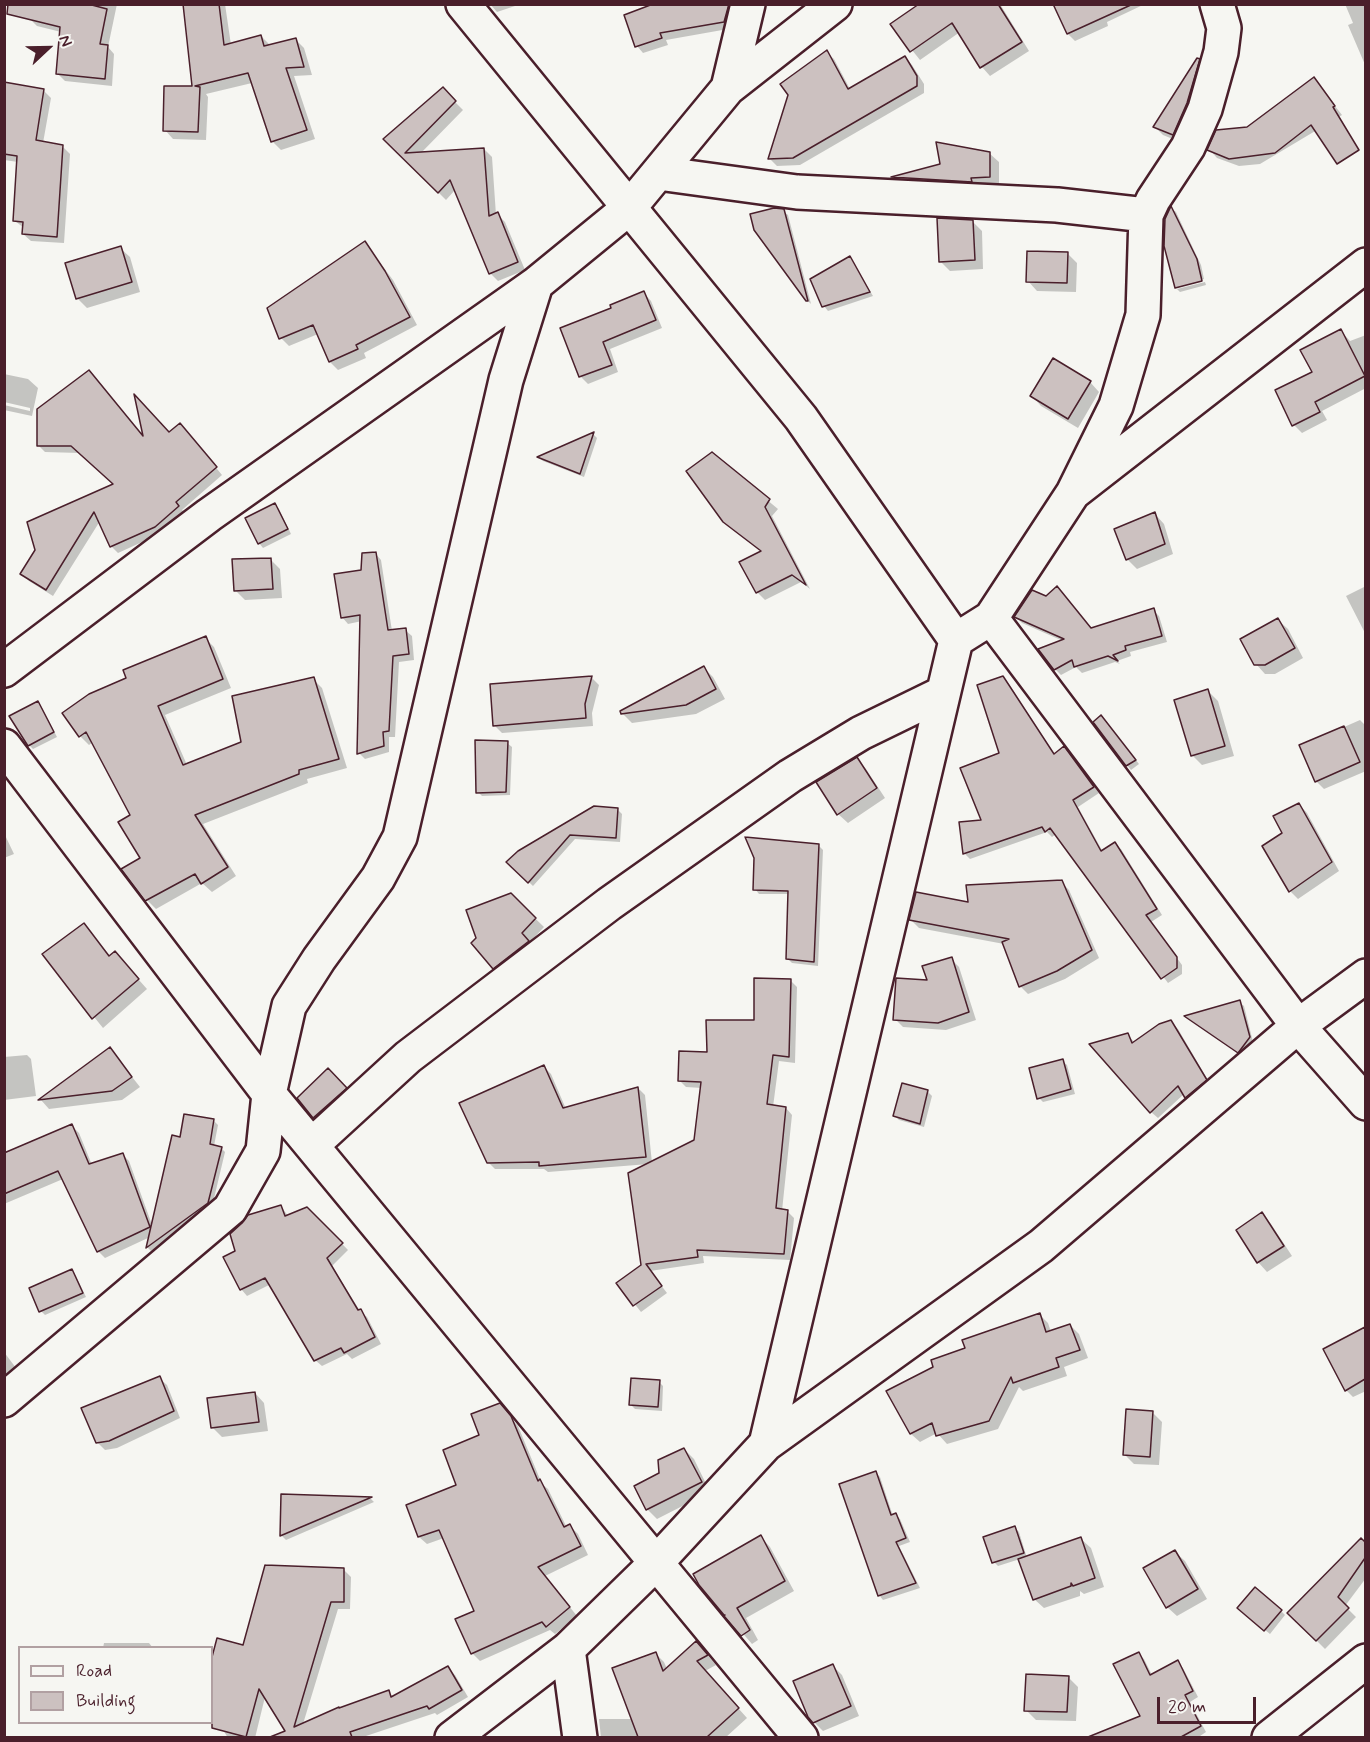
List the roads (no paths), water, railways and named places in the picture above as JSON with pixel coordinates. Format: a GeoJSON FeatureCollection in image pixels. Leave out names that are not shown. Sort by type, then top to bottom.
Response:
{"type":"FeatureCollection","features":[{"type":"Feature","properties":{"kind":"street"},"geometry":{"type":"LineString","coordinates":[[463,4],[801,418],[956,640]]}},
{"type":"Feature","properties":{"kind":"street"},"geometry":{"type":"LineString","coordinates":[[728,88],[748,4]]}},
{"type":"Feature","properties":{"kind":"street"},"geometry":{"type":"LineString","coordinates":[[4,670],[209,515],[536,284],[629,208],[728,88],[835,4]]}},
{"type":"Feature","properties":{"kind":"street"},"geometry":{"type":"LineString","coordinates":[[766,1444],[956,640],[991,618],[1073,493],[1116,406],[1143,315],[1146,215],[1188,147],[1205,109],[1224,28],[1217,4]]}},
{"type":"Feature","properties":{"kind":"street"},"geometry":{"type":"LineString","coordinates":[[657,174],[797,192],[1057,205],[1146,215]]}},
{"type":"Feature","properties":{"kind":"street"},"geometry":{"type":"LineString","coordinates":[[1073,493],[1365,265]]}},
{"type":"Feature","properties":{"kind":"street"},"geometry":{"type":"LineString","coordinates":[[4,1400],[230,1209],[263,1151],[269,1094],[289,1006],[378,878],[400,837],[506,380],[536,284]]}},
{"type":"Feature","properties":{"kind":"street"},"geometry":{"type":"LineString","coordinates":[[991,618],[1298,1026],[1365,1103]]}},
{"type":"Feature","properties":{"kind":"street"},"geometry":{"type":"LineString","coordinates":[[312,1145],[408,1057],[609,904],[790,776],[861,733],[943,693]]}},
{"type":"Feature","properties":{"kind":"street"},"geometry":{"type":"LineString","coordinates":[[4,746],[269,1094],[801,1737]]}},
{"type":"Feature","properties":{"kind":"street"},"geometry":{"type":"LineString","coordinates":[[452,1737],[568,1649],[656,1564],[766,1444],[1041,1246],[1298,1026],[1365,976]]}},
{"type":"Feature","properties":{"kind":"street"},"geometry":{"type":"LineString","coordinates":[[568,1649],[580,1737]]}},
{"type":"Feature","properties":{"kind":"street"},"geometry":{"type":"LineString","coordinates":[[1269,1737],[1365,1661]]}}]}
